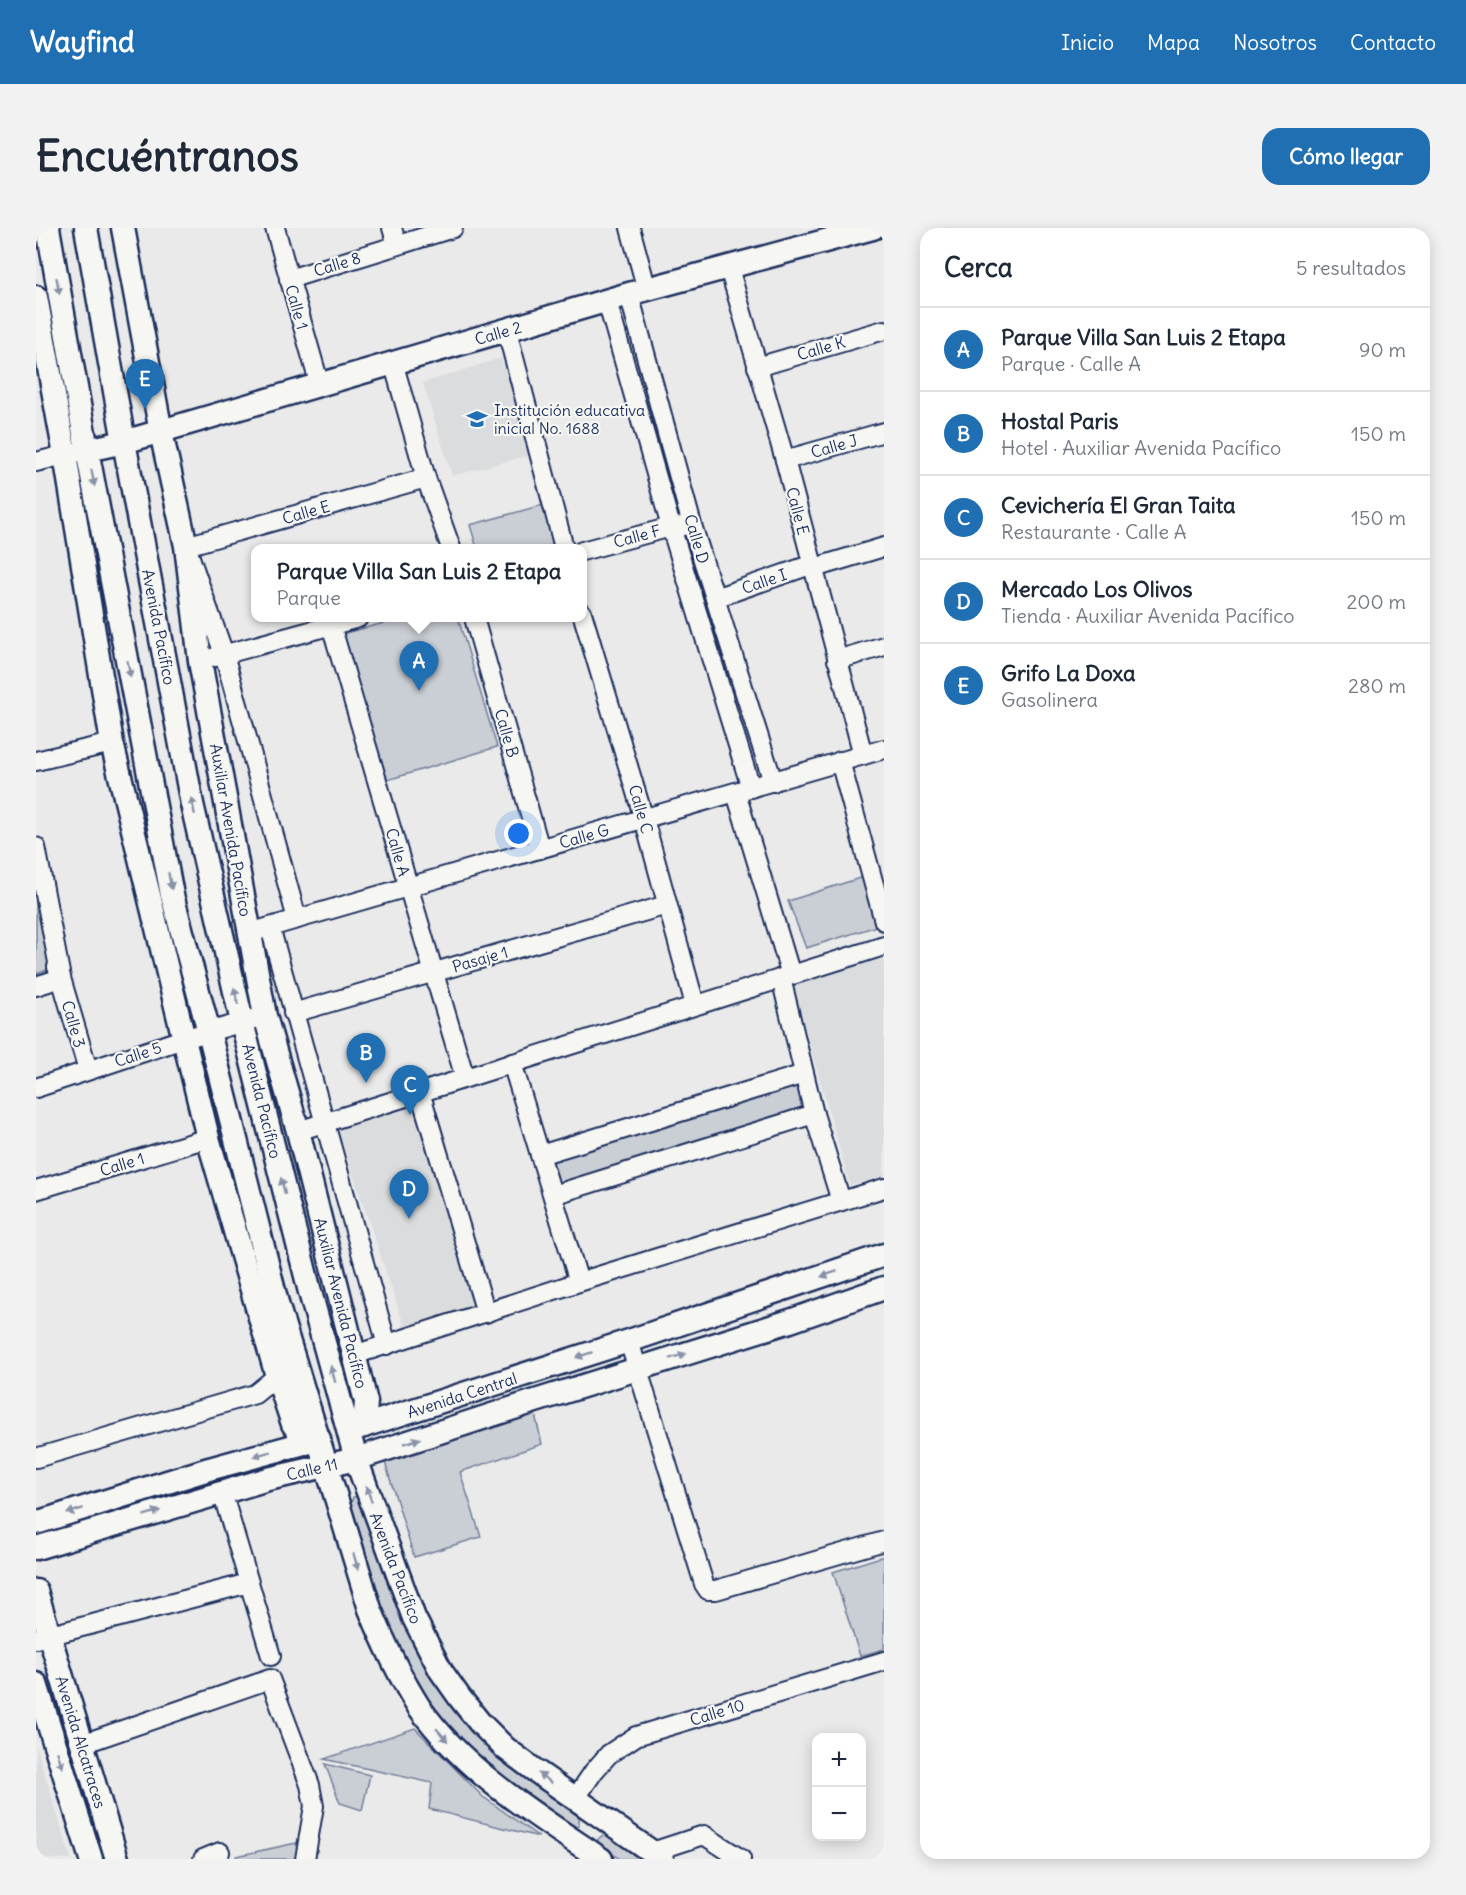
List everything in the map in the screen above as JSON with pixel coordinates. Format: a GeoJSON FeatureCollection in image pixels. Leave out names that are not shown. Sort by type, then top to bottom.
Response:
{"type":"FeatureCollection","features":[{"type":"Feature","properties":{"kind":"main road","name":"Avenida Pacífico"},"geometry":{"type":"LineString","coordinates":[[48,228],[87,450],[172,895],[313,1441],[327,1466],[370,1609],[402,1679],[420,1708],[444,1738],[473,1766],[599,1859]]}},
{"type":"Feature","properties":{"kind":"main road","name":"Avenida Pacífico"},"geometry":{"type":"LineString","coordinates":[[86,228],[192,804],[242,1022],[310,1292],[356,1428],[356,1460],[414,1618],[441,1671],[480,1723],[506,1748],[657,1856]]}},
{"type":"Feature","properties":{"kind":"main road","name":"Auxiliar Avenida Pacífico"},"geometry":{"type":"LineString","coordinates":[[123,228],[161,432],[186,546],[200,661],[260,930],[265,1016],[298,1131],[366,1402],[356,1428]]}},
{"type":"Feature","properties":{"kind":"main road","name":"Calle 2"},"geometry":{"type":"LineString","coordinates":[[87,450],[161,432],[320,386],[393,362],[873,228]]}},
{"type":"Feature","properties":{"kind":"main road"},"geometry":{"type":"LineString","coordinates":[[36,297],[65,455],[112,743],[183,1039],[208,1138],[277,1376],[293,1424],[313,1441]]}},
{"type":"Feature","properties":{"kind":"main road","name":"Avenida Central"},"geometry":{"type":"LineString","coordinates":[[36,1523],[209,1468],[356,1428],[629,1341],[884,1255]]}},
{"type":"Feature","properties":{"kind":"main road","name":"Avenida Central"},"geometry":{"type":"LineString","coordinates":[[356,1460],[789,1321],[884,1288]]}},
{"type":"Feature","properties":{"kind":"main road","name":"Calle 11"},"geometry":{"type":"LineString","coordinates":[[222,1492],[268,1479],[356,1460]]}},
{"type":"Feature","properties":{"kind":"main road"},"geometry":{"type":"LineString","coordinates":[[36,1548],[222,1492]]}},
{"type":"Feature","properties":{"kind":"main road","name":"Avenida Alcatraces"},"geometry":{"type":"LineString","coordinates":[[36,1591],[42,1637],[82,1743],[117,1859]]}},
{"type":"Feature","properties":{"kind":"main road"},"geometry":{"type":"LineString","coordinates":[[36,1684],[91,1859]]}},
{"type":"Feature","properties":{"kind":"main road"},"geometry":{"type":"LineString","coordinates":[[580,1845],[599,1815]]}},
{"type":"Feature","properties":{"kind":"street","name":"Calle 1"},"geometry":{"type":"LineString","coordinates":[[275,228],[320,386]]}},
{"type":"Feature","properties":{"kind":"street","name":"Calle 8"},"geometry":{"type":"LineString","coordinates":[[290,279],[395,237],[453,228]]}},
{"type":"Feature","properties":{"kind":"street"},"geometry":{"type":"LineString","coordinates":[[630,228],[638,292]]}},
{"type":"Feature","properties":{"kind":"street","name":"Calle E"},"geometry":{"type":"LineString","coordinates":[[729,268],[785,460],[863,755]]}},
{"type":"Feature","properties":{"kind":"street","name":"Calle D"},"geometry":{"type":"LineString","coordinates":[[638,292],[692,525],[773,782]]}},
{"type":"Feature","properties":{"kind":"street","name":"Calle D"},"geometry":{"type":"LineString","coordinates":[[607,301],[743,790],[786,977]]}},
{"type":"Feature","properties":{"kind":"street","name":"Calle K"},"geometry":{"type":"LineString","coordinates":[[757,367],[884,330]]}},
{"type":"Feature","properties":{"kind":"street"},"geometry":{"type":"LineString","coordinates":[[507,331],[563,544]]}},
{"type":"Feature","properties":{"kind":"street"},"geometry":{"type":"LineString","coordinates":[[393,362],[426,478],[449,544]]}},
{"type":"Feature","properties":{"kind":"street","name":"Calle J"},"geometry":{"type":"LineString","coordinates":[[785,460],[884,432]]}},
{"type":"Feature","properties":{"kind":"street"},"geometry":{"type":"LineString","coordinates":[[36,462],[87,450]]}},
{"type":"Feature","properties":{"kind":"street","name":"Calle E"},"geometry":{"type":"LineString","coordinates":[[186,546],[426,478]]}},
{"type":"Feature","properties":{"kind":"street","name":"Calle F"},"geometry":{"type":"LineString","coordinates":[[587,550],[670,527],[692,525]]}},
{"type":"Feature","properties":{"kind":"street"},"geometry":{"type":"LineString","coordinates":[[186,546],[224,654],[297,919]]}},
{"type":"Feature","properties":{"kind":"street","name":"Calle I"},"geometry":{"type":"LineString","coordinates":[[715,598],[813,566],[884,547]]}},
{"type":"Feature","properties":{"kind":"street"},"geometry":{"type":"LineString","coordinates":[[200,661],[343,622]]}},
{"type":"Feature","properties":{"kind":"street","name":"Calle B"},"geometry":{"type":"LineString","coordinates":[[475,622],[540,849]]}},
{"type":"Feature","properties":{"kind":"street","name":"Calle C"},"geometry":{"type":"LineString","coordinates":[[585,622],[644,819],[695,1005]]}},
{"type":"Feature","properties":{"kind":"street","name":"Calle A"},"geometry":{"type":"LineString","coordinates":[[331,625],[465,1078]]}},
{"type":"Feature","properties":{"kind":"street"},"geometry":{"type":"LineString","coordinates":[[837,660],[884,646]]}},
{"type":"Feature","properties":{"kind":"street"},"geometry":{"type":"LineString","coordinates":[[36,761],[112,743]]}},
{"type":"Feature","properties":{"kind":"street","name":"Calle G"},"geometry":{"type":"LineString","coordinates":[[260,930],[884,749]]}},
{"type":"Feature","properties":{"kind":"street"},"geometry":{"type":"LineString","coordinates":[[840,761],[884,921]]}},
{"type":"Feature","properties":{"kind":"street","name":"Calle 3"},"geometry":{"type":"LineString","coordinates":[[36,847],[61,978]]}},
{"type":"Feature","properties":{"kind":"street","name":"Pasaje 1"},"geometry":{"type":"LineString","coordinates":[[293,1013],[668,905]]}},
{"type":"Feature","properties":{"kind":"street","name":"Calle 3"},"geometry":{"type":"LineString","coordinates":[[36,909],[61,978],[88,1070]]}},
{"type":"Feature","properties":{"kind":"street"},"geometry":{"type":"LineString","coordinates":[[260,930],[293,1013],[387,1345]]}},
{"type":"Feature","properties":{"kind":"street"},"geometry":{"type":"LineString","coordinates":[[298,1131],[884,946]]}},
{"type":"Feature","properties":{"kind":"street"},"geometry":{"type":"LineString","coordinates":[[786,977],[804,1074],[841,1201]]}},
{"type":"Feature","properties":{"kind":"street"},"geometry":{"type":"LineString","coordinates":[[36,986],[61,978]]}},
{"type":"Feature","properties":{"kind":"street"},"geometry":{"type":"LineString","coordinates":[[242,1022],[265,1016]]}},
{"type":"Feature","properties":{"kind":"street","name":"Calle 5"},"geometry":{"type":"LineString","coordinates":[[36,1089],[183,1039],[242,1022]]}},
{"type":"Feature","properties":{"kind":"street"},"geometry":{"type":"LineString","coordinates":[[512,1063],[579,1282]]}},
{"type":"Feature","properties":{"kind":"street"},"geometry":{"type":"LineString","coordinates":[[540,1155],[804,1074]]}},
{"type":"Feature","properties":{"kind":"street"},"geometry":{"type":"LineString","coordinates":[[420,1092],[486,1313]]}},
{"type":"Feature","properties":{"kind":"street"},"geometry":{"type":"LineString","coordinates":[[553,1195],[814,1114]]}},
{"type":"Feature","properties":{"kind":"street","name":"Calle 1"},"geometry":{"type":"LineString","coordinates":[[36,1190],[208,1138]]}},
{"type":"Feature","properties":{"kind":"street"},"geometry":{"type":"LineString","coordinates":[[354,1356],[579,1282],[884,1188]]}},
{"type":"Feature","properties":{"kind":"street"},"geometry":{"type":"LineString","coordinates":[[629,1341],[704,1584],[708,1590],[716,1590],[884,1541]]}},
{"type":"Feature","properties":{"kind":"street"},"geometry":{"type":"LineString","coordinates":[[36,1458],[255,1394],[277,1376]]}},
{"type":"Feature","properties":{"kind":"street"},"geometry":{"type":"LineString","coordinates":[[222,1492],[271,1656]]}},
{"type":"Feature","properties":{"kind":"street"},"geometry":{"type":"LineString","coordinates":[[42,1637],[249,1583]]}},
{"type":"Feature","properties":{"kind":"street","name":"Calle 10"},"geometry":{"type":"LineString","coordinates":[[575,1799],[609,1754],[636,1736],[884,1661]]}},
{"type":"Feature","properties":{"kind":"street"},"geometry":{"type":"LineString","coordinates":[[82,1743],[270,1679],[310,1785],[314,1806],[305,1859]]}},
{"type":"Feature","properties":{"kind":"street"},"geometry":{"type":"LineString","coordinates":[[657,1856],[704,1835],[741,1859]]}},
{"type":"Feature","properties":{"kind":"street"},"geometry":{"type":"LineString","coordinates":[[203,1859],[220,1852]]}},
{"type":"Feature","properties":{"kind":"shaded area","name":"Institución educativa inicial No. 1688"},"geometry":{"type":"Polygon","coordinates":[[[501,358],[530,455],[452,476],[423,383],[501,358]]]}},
{"type":"Feature","properties":{"kind":"shaded area"},"geometry":{"type":"Polygon","coordinates":[[[543,505],[554,544],[476,544],[470,525],[543,505]]]}},
{"type":"Feature","properties":{"kind":"shaded area"},"geometry":{"type":"Polygon","coordinates":[[[388,622],[459,622],[497,747],[384,781],[341,634],[388,622]]]}},
{"type":"Feature","properties":{"kind":"shaded area"},"geometry":{"type":"Polygon","coordinates":[[[863,877],[877,926],[806,948],[788,901],[863,877]]]}},
{"type":"Feature","properties":{"kind":"shaded area"},"geometry":{"type":"Polygon","coordinates":[[[36,883],[55,967],[36,974],[36,883]]]}},
{"type":"Feature","properties":{"kind":"shaded area"},"geometry":{"type":"Polygon","coordinates":[[[884,959],[884,1176],[850,1185],[792,983],[884,959]]]}},
{"type":"Feature","properties":{"kind":"shaded area"},"geometry":{"type":"Polygon","coordinates":[[[798,1085],[805,1109],[556,1189],[547,1157],[798,1085]]]}},
{"type":"Feature","properties":{"kind":"shaded area"},"geometry":{"type":"Polygon","coordinates":[[[413,1103],[478,1309],[406,1331],[338,1130],[413,1103]]]}},
{"type":"Feature","properties":{"kind":"shaded area"},"geometry":{"type":"Polygon","coordinates":[[[534,1410],[542,1444],[460,1472],[481,1537],[414,1557],[384,1459],[534,1410]]]}},
{"type":"Feature","properties":{"kind":"shaded area"},"geometry":{"type":"Polygon","coordinates":[[[353,1497],[359,1497],[423,1660],[439,1689],[458,1716],[481,1741],[528,1781],[579,1817],[579,1825],[573,1830],[497,1778],[436,1715],[401,1656],[381,1608],[350,1507],[353,1497]]]}},
{"type":"Feature","properties":{"kind":"shaded area"},"geometry":{"type":"Polygon","coordinates":[[[884,1556],[884,1649],[860,1656],[833,1572],[884,1556]]]}},
{"type":"Feature","properties":{"kind":"shaded area"},"geometry":{"type":"Polygon","coordinates":[[[415,1728],[482,1796],[539,1837],[429,1809],[432,1783],[324,1759],[415,1728]]]}},
{"type":"Feature","properties":{"kind":"shaded area"},"geometry":{"type":"Polygon","coordinates":[[[36,1746],[71,1859],[36,1859],[36,1746]]]}},
{"type":"Feature","properties":{"kind":"shaded area"},"geometry":{"type":"Polygon","coordinates":[[[325,1764],[370,1775],[362,1810],[340,1803],[325,1764]]]}},
{"type":"Feature","properties":{"kind":"shaded area"},"geometry":{"type":"Polygon","coordinates":[[[607,1832],[646,1859],[620,1859],[598,1844],[598,1839],[607,1832]]]}},
{"type":"Feature","properties":{"kind":"shaded area"},"geometry":{"type":"Polygon","coordinates":[[[301,1842],[297,1859],[237,1859],[236,1856],[301,1842]]]}},
{"type":"Feature","properties":{"kind":"place","name":"Grifo La Doxa"},"geometry":{"type":"Point","coordinates":[145,409]}},
{"type":"Feature","properties":{"kind":"place","name":"Institución educativa inicial No. 1688"},"geometry":{"type":"Point","coordinates":[477,419]}},
{"type":"Feature","properties":{"kind":"place","name":"Parque Villa San Luis 2 Etapa"},"geometry":{"type":"Point","coordinates":[419,691]}},
{"type":"Feature","properties":{"kind":"place","name":"Hostal Paris"},"geometry":{"type":"Point","coordinates":[366,1083]}},
{"type":"Feature","properties":{"kind":"place","name":"Cevichería El Gran Taita"},"geometry":{"type":"Point","coordinates":[410,1115]}},
{"type":"Feature","properties":{"kind":"place","name":"Mercado Los Olivos"},"geometry":{"type":"Point","coordinates":[409,1219]}}]}
